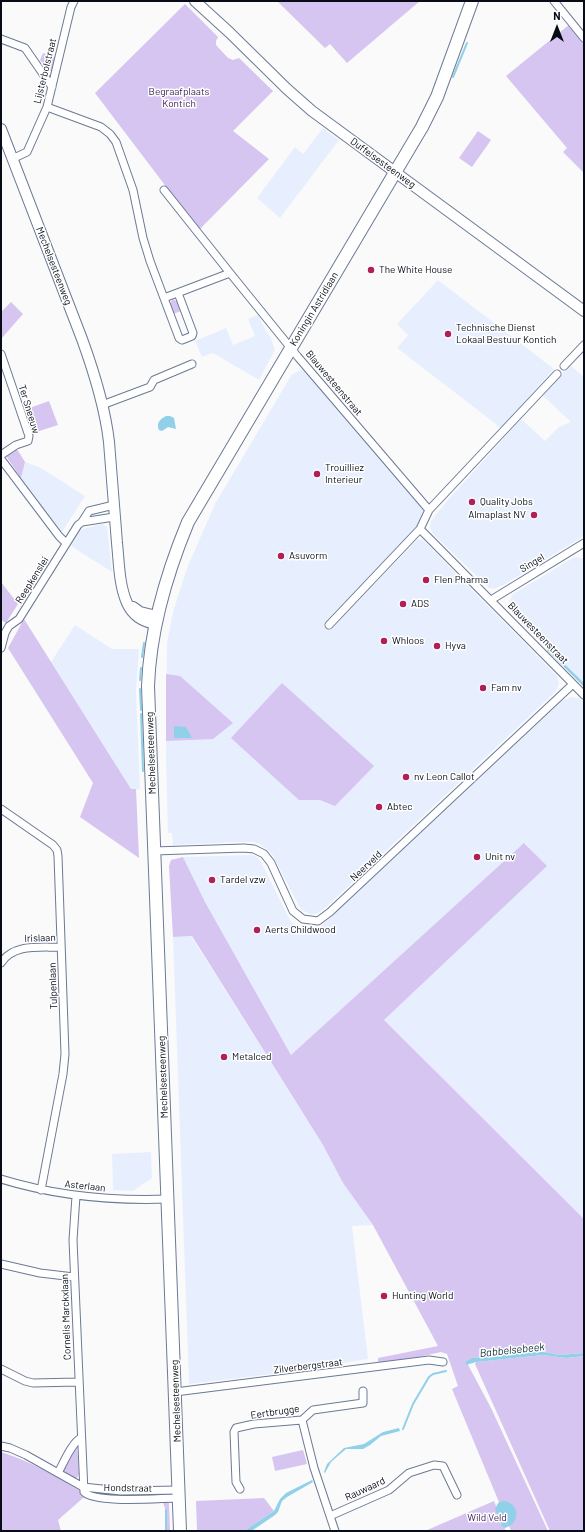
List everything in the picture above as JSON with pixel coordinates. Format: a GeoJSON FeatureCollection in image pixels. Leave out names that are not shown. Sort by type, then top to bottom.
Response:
{"type":"FeatureCollection","features":[{"type":"Feature","properties":{"kind":"main road","name":"Koningin Astridlaan"},"geometry":{"type":"LineString","coordinates":[[156,620],[165,583],[188,522],[422,127],[437,97],[472,1]]}},
{"type":"Feature","properties":{"kind":"main road","name":"Mechelsesteenweg"},"geometry":{"type":"LineString","coordinates":[[156,620],[150,657],[148,686],[176,1392],[180,1531]]}},
{"type":"Feature","properties":{"kind":"street","name":"Lijsterbolstraat"},"geometry":{"type":"LineString","coordinates":[[12,159],[27,152],[47,107],[71,7],[74,1]]}},
{"type":"Feature","properties":{"kind":"street","name":"Duffelsesteenweg"},"geometry":{"type":"LineString","coordinates":[[195,1],[303,104],[584,311]]}},
{"type":"Feature","properties":{"kind":"street"},"geometry":{"type":"LineString","coordinates":[[554,1],[584,38]]}},
{"type":"Feature","properties":{"kind":"street"},"geometry":{"type":"LineString","coordinates":[[1,39],[25,48],[52,87]]}},
{"type":"Feature","properties":{"kind":"street"},"geometry":{"type":"LineString","coordinates":[[47,107],[101,127],[110,134],[116,142],[133,190],[143,238],[150,261],[179,338],[182,340],[192,336],[193,333],[178,293]]}},
{"type":"Feature","properties":{"kind":"street","name":"Mechelsesteenweg"},"geometry":{"type":"LineString","coordinates":[[1,129],[93,370],[102,405],[108,440],[118,562],[125,596],[132,612],[137,617],[156,620]]}},
{"type":"Feature","properties":{"kind":"street","name":"Blauwesteenstraat"},"geometry":{"type":"LineString","coordinates":[[164,190],[291,348],[429,510]]}},
{"type":"Feature","properties":{"kind":"street"},"geometry":{"type":"LineString","coordinates":[[164,298],[230,273]]}},
{"type":"Feature","properties":{"kind":"street"},"geometry":{"type":"LineString","coordinates":[[564,366],[584,345]]}},
{"type":"Feature","properties":{"kind":"street","name":"Ter Sneeuw"},"geometry":{"type":"LineString","coordinates":[[1,354],[29,436],[28,441],[16,445],[1,455]]}},
{"type":"Feature","properties":{"kind":"street"},"geometry":{"type":"LineString","coordinates":[[102,405],[150,387],[154,380],[192,364]]}},
{"type":"Feature","properties":{"kind":"street"},"geometry":{"type":"LineString","coordinates":[[329,625],[420,528],[429,510],[557,374]]}},
{"type":"Feature","properties":{"kind":"street"},"geometry":{"type":"LineString","coordinates":[[1,459],[59,536],[66,543]]}},
{"type":"Feature","properties":{"kind":"street","name":"Reepkenslei"},"geometry":{"type":"LineString","coordinates":[[1,648],[3,631],[19,619],[66,543],[89,511],[114,505]]}},
{"type":"Feature","properties":{"kind":"street"},"geometry":{"type":"LineString","coordinates":[[82,522],[114,517]]}},
{"type":"Feature","properties":{"kind":"street","name":"Blauwesteenstraat"},"geometry":{"type":"LineString","coordinates":[[420,528],[584,695]]}},
{"type":"Feature","properties":{"kind":"street","name":"Singel"},"geometry":{"type":"LineString","coordinates":[[491,600],[584,543]]}},
{"type":"Feature","properties":{"kind":"street","name":"Neerveld"},"geometry":{"type":"LineString","coordinates":[[154,851],[254,849],[264,854],[271,863],[293,911],[303,919],[318,921],[330,912],[573,684]]}},
{"type":"Feature","properties":{"kind":"street","name":"Tulpenlaan"},"geometry":{"type":"LineString","coordinates":[[1,811],[53,845],[57,850],[62,947],[65,1063],[40,1190]]}},
{"type":"Feature","properties":{"kind":"street","name":"Irislaan"},"geometry":{"type":"LineString","coordinates":[[1,963],[9,954],[17,950],[62,947]]}},
{"type":"Feature","properties":{"kind":"street","name":"Asterlaan"},"geometry":{"type":"LineString","coordinates":[[1,1179],[40,1190],[76,1196],[118,1199],[168,1199]]}},
{"type":"Feature","properties":{"kind":"street","name":"Cornelis Marckxlaan"},"geometry":{"type":"LineString","coordinates":[[76,1196],[73,1233],[74,1277],[83,1487]]}},
{"type":"Feature","properties":{"kind":"street"},"geometry":{"type":"LineString","coordinates":[[1,1264],[40,1273],[74,1277]]}},
{"type":"Feature","properties":{"kind":"street","name":"Zilverbergstraat"},"geometry":{"type":"LineString","coordinates":[[176,1392],[429,1360],[443,1362]]}},
{"type":"Feature","properties":{"kind":"street"},"geometry":{"type":"LineString","coordinates":[[1,1369],[24,1381],[33,1383],[78,1382]]}},
{"type":"Feature","properties":{"kind":"street","name":"Eertbrugge"},"geometry":{"type":"LineString","coordinates":[[240,1489],[236,1482],[235,1429],[254,1424],[302,1420],[315,1409],[363,1403],[363,1391]]}},
{"type":"Feature","properties":{"kind":"street"},"geometry":{"type":"LineString","coordinates":[[302,1420],[314,1468],[335,1531]]}},
{"type":"Feature","properties":{"kind":"street"},"geometry":{"type":"LineString","coordinates":[[58,1473],[73,1444],[77,1439],[81,1438]]}},
{"type":"Feature","properties":{"kind":"street","name":"Hondstraat"},"geometry":{"type":"LineString","coordinates":[[1,1446],[21,1453],[83,1487],[121,1491],[179,1494]]}},
{"type":"Feature","properties":{"kind":"street","name":"Rauwaard"},"geometry":{"type":"LineString","coordinates":[[330,1516],[388,1490],[409,1473],[434,1465],[443,1466],[456,1495]]}},
{"type":"Feature","properties":{"kind":"shaded area"},"geometry":{"type":"Polygon","coordinates":[[[323,128],[339,140],[280,218],[257,198],[295,147],[303,154],[323,128]]]}},
{"type":"Feature","properties":{"kind":"shaded area"},"geometry":{"type":"Polygon","coordinates":[[[438,280],[554,369],[501,428],[397,348],[408,335],[397,324],[438,280]]]}},
{"type":"Feature","properties":{"kind":"shaded area"},"geometry":{"type":"Polygon","coordinates":[[[258,315],[270,336],[275,350],[259,380],[213,353],[202,357],[195,341],[226,328],[233,345],[255,336],[248,319],[258,315]]]}},
{"type":"Feature","properties":{"kind":"shaded area"},"geometry":{"type":"Polygon","coordinates":[[[570,365],[584,377],[584,536],[505,584],[494,589],[489,588],[434,535],[430,528],[431,521],[447,501],[521,419],[545,441],[559,427],[571,422],[542,395],[570,365]]]}},
{"type":"Feature","properties":{"kind":"shaded area"},"geometry":{"type":"Polygon","coordinates":[[[303,369],[357,430],[423,510],[422,520],[326,623],[332,628],[417,540],[422,539],[557,676],[559,683],[554,693],[317,914],[310,914],[302,910],[272,854],[260,844],[253,842],[239,842],[173,845],[172,833],[168,833],[166,758],[167,643],[173,612],[187,568],[215,504],[292,374],[303,369]]]}},
{"type":"Feature","properties":{"kind":"shaded area"},"geometry":{"type":"Polygon","coordinates":[[[25,462],[41,468],[85,496],[62,532],[21,478],[25,462]]]}},
{"type":"Feature","properties":{"kind":"shaded area"},"geometry":{"type":"Polygon","coordinates":[[[102,524],[107,527],[112,572],[71,546],[80,530],[102,524]]]}},
{"type":"Feature","properties":{"kind":"shaded area"},"geometry":{"type":"Polygon","coordinates":[[[577,557],[584,559],[584,683],[530,632],[510,609],[509,602],[513,594],[577,557]]]}},
{"type":"Feature","properties":{"kind":"shaded area"},"geometry":{"type":"Polygon","coordinates":[[[75,625],[112,649],[139,649],[136,690],[140,790],[131,789],[51,662],[75,625]]]}},
{"type":"Feature","properties":{"kind":"shaded area"},"geometry":{"type":"Polygon","coordinates":[[[572,697],[581,699],[584,702],[584,1219],[384,1020],[546,866],[525,843],[291,1055],[205,902],[183,857],[256,856],[260,860],[291,922],[301,929],[320,927],[563,700],[572,697]]]}},
{"type":"Feature","properties":{"kind":"shaded area"},"geometry":{"type":"Polygon","coordinates":[[[191,936],[323,1145],[343,1183],[373,1225],[352,1226],[368,1359],[288,1372],[189,1384],[173,937],[191,936]]]}},
{"type":"Feature","properties":{"kind":"shaded area"},"geometry":{"type":"Polygon","coordinates":[[[151,1152],[152,1178],[133,1191],[113,1190],[112,1154],[151,1152]]]}},
{"type":"Feature","properties":{"kind":"green space"},"geometry":{"type":"Polygon","coordinates":[[[277,1],[420,1],[347,63],[330,44],[325,48],[277,1]]]}},
{"type":"Feature","properties":{"kind":"green space","name":"Begraafplaats Kontich"},"geometry":{"type":"Polygon","coordinates":[[[185,4],[218,37],[216,45],[228,58],[233,60],[239,58],[273,91],[233,131],[269,159],[199,230],[95,93],[185,4]]]}},
{"type":"Feature","properties":{"kind":"green space"},"geometry":{"type":"Polygon","coordinates":[[[570,24],[584,41],[584,173],[563,152],[567,148],[506,76],[570,24]]]}},
{"type":"Feature","properties":{"kind":"green space"},"geometry":{"type":"Polygon","coordinates":[[[43,53],[55,57],[52,71],[48,71],[40,60],[43,53]]]}},
{"type":"Feature","properties":{"kind":"green space"},"geometry":{"type":"Polygon","coordinates":[[[478,131],[491,140],[472,167],[459,158],[478,131]]]}},
{"type":"Feature","properties":{"kind":"green space"},"geometry":{"type":"Polygon","coordinates":[[[173,299],[179,303],[181,311],[173,314],[170,303],[173,299]]]}},
{"type":"Feature","properties":{"kind":"green space"},"geometry":{"type":"Polygon","coordinates":[[[11,302],[23,314],[1,339],[1,312],[11,302]]]}},
{"type":"Feature","properties":{"kind":"green space"},"geometry":{"type":"Polygon","coordinates":[[[49,401],[58,425],[33,433],[24,410],[49,401]]]}},
{"type":"Feature","properties":{"kind":"green space"},"geometry":{"type":"Polygon","coordinates":[[[17,449],[25,462],[21,478],[6,456],[17,449]]]}},
{"type":"Feature","properties":{"kind":"green space"},"geometry":{"type":"Polygon","coordinates":[[[1,582],[18,604],[6,623],[1,620],[1,582]]]}},
{"type":"Feature","properties":{"kind":"green space"},"geometry":{"type":"Polygon","coordinates":[[[24,619],[131,789],[136,789],[139,858],[80,817],[93,783],[8,648],[24,619]]]}},
{"type":"Feature","properties":{"kind":"green space"},"geometry":{"type":"Polygon","coordinates":[[[166,674],[180,676],[233,723],[213,739],[166,741],[166,674]]]}},
{"type":"Feature","properties":{"kind":"green space"},"geometry":{"type":"Polygon","coordinates":[[[282,683],[374,766],[335,806],[320,800],[299,800],[231,738],[282,683]]]}},
{"type":"Feature","properties":{"kind":"green space"},"geometry":{"type":"Polygon","coordinates":[[[524,843],[547,866],[384,1020],[584,1219],[584,1353],[559,1355],[539,1351],[472,1358],[466,1361],[491,1408],[548,1531],[511,1531],[452,1389],[458,1386],[447,1354],[441,1352],[378,1366],[378,1358],[438,1346],[373,1225],[343,1183],[323,1145],[192,936],[173,937],[169,866],[171,860],[183,857],[205,902],[291,1055],[524,843]]]}},
{"type":"Feature","properties":{"kind":"green space"},"geometry":{"type":"Polygon","coordinates":[[[543,1355],[566,1358],[584,1356],[584,1531],[550,1531],[475,1364],[476,1362],[543,1355]]]}},
{"type":"Feature","properties":{"kind":"green space"},"geometry":{"type":"Polygon","coordinates":[[[77,1445],[79,1474],[77,1478],[74,1479],[63,1472],[63,1469],[77,1445]]]}},
{"type":"Feature","properties":{"kind":"green space"},"geometry":{"type":"Polygon","coordinates":[[[303,1450],[307,1464],[275,1471],[272,1457],[303,1450]]]}},
{"type":"Feature","properties":{"kind":"green space"},"geometry":{"type":"Polygon","coordinates":[[[1,1452],[32,1464],[52,1474],[80,1491],[80,1495],[87,1497],[166,1501],[169,1503],[170,1531],[166,1531],[165,1508],[163,1503],[113,1503],[83,1498],[58,1520],[61,1531],[1,1531],[1,1452]]]}},
{"type":"Feature","properties":{"kind":"green space"},"geometry":{"type":"Polygon","coordinates":[[[85,1490],[168,1493],[162,1495],[123,1497],[104,1495],[85,1490]]]}},
{"type":"Feature","properties":{"kind":"green space"},"geometry":{"type":"Polygon","coordinates":[[[264,1498],[274,1511],[244,1531],[197,1531],[196,1501],[264,1498]]]}},
{"type":"Feature","properties":{"kind":"green space","name":"Wild Veld"},"geometry":{"type":"Polygon","coordinates":[[[494,1501],[506,1531],[425,1531],[494,1501]]]}},
{"type":"Feature","properties":{"kind":"water"},"geometry":{"type":"Polygon","coordinates":[[[166,416],[174,418],[176,429],[168,427],[162,431],[159,430],[159,422],[166,416]]]}},
{"type":"Feature","properties":{"kind":"water"},"geometry":{"type":"Polygon","coordinates":[[[549,649],[584,683],[584,687],[547,650],[549,649]]]}},
{"type":"Feature","properties":{"kind":"water"},"geometry":{"type":"Polygon","coordinates":[[[174,726],[186,727],[192,738],[174,738],[174,726]]]}},
{"type":"Feature","properties":{"kind":"water"},"geometry":{"type":"Polygon","coordinates":[[[539,1351],[559,1355],[584,1353],[584,1356],[566,1358],[543,1355],[476,1362],[466,1365],[466,1361],[472,1358],[539,1351]]]}},
{"type":"Feature","properties":{"kind":"water"},"geometry":{"type":"Polygon","coordinates":[[[399,1428],[400,1431],[381,1436],[363,1449],[346,1449],[331,1462],[325,1473],[324,1472],[327,1464],[344,1448],[364,1444],[383,1432],[399,1428]]]}},
{"type":"Feature","properties":{"kind":"water"},"geometry":{"type":"Polygon","coordinates":[[[312,1480],[313,1482],[282,1501],[278,1512],[275,1515],[253,1530],[244,1531],[274,1511],[280,1499],[286,1493],[312,1480]]]}},
{"type":"Feature","properties":{"kind":"water"},"geometry":{"type":"Polygon","coordinates":[[[502,1501],[508,1502],[512,1505],[515,1508],[516,1513],[514,1522],[505,1528],[502,1526],[495,1509],[498,1503],[502,1501]]]}},
{"type":"Feature","properties":{"kind":"waterway"},"geometry":{"type":"LineString","coordinates":[[453,77],[467,43]]}},
{"type":"Feature","properties":{"kind":"waterway"},"geometry":{"type":"LineString","coordinates":[[142,657],[144,643]]}},
{"type":"Feature","properties":{"kind":"waterway"},"geometry":{"type":"LineString","coordinates":[[140,680],[141,668]]}},
{"type":"Feature","properties":{"kind":"waterway"},"geometry":{"type":"LineString","coordinates":[[140,689],[141,710]]}},
{"type":"Feature","properties":{"kind":"waterway"},"geometry":{"type":"LineString","coordinates":[[141,714],[143,771]]}},
{"type":"Feature","properties":{"kind":"waterway","name":"Babbelsebeek"},"geometry":{"type":"LineString","coordinates":[[403,1429],[413,1404],[429,1377],[433,1374],[446,1371]]}},
{"type":"Feature","properties":{"kind":"waterway"},"geometry":{"type":"LineString","coordinates":[[166,1510],[166,1531]]}},
{"type":"Feature","properties":{"kind":"place","name":"The White House"},"geometry":{"type":"Point","coordinates":[371,270]}},
{"type":"Feature","properties":{"kind":"place","name":"Technische Dienst Lokaal Bestuur Kontich"},"geometry":{"type":"Point","coordinates":[448,334]}},
{"type":"Feature","properties":{"kind":"place","name":"Trouilliez Interieur"},"geometry":{"type":"Point","coordinates":[317,474]}},
{"type":"Feature","properties":{"kind":"place","name":"Quality Jobs"},"geometry":{"type":"Point","coordinates":[472,502]}},
{"type":"Feature","properties":{"kind":"place","name":"Almaplast NV"},"geometry":{"type":"Point","coordinates":[534,515]}},
{"type":"Feature","properties":{"kind":"place","name":"Asuvorm"},"geometry":{"type":"Point","coordinates":[281,556]}},
{"type":"Feature","properties":{"kind":"place","name":"Flen Pharma"},"geometry":{"type":"Point","coordinates":[426,580]}},
{"type":"Feature","properties":{"kind":"place","name":"ADS"},"geometry":{"type":"Point","coordinates":[403,604]}},
{"type":"Feature","properties":{"kind":"place","name":"Whloos"},"geometry":{"type":"Point","coordinates":[384,641]}},
{"type":"Feature","properties":{"kind":"place","name":"Hyva"},"geometry":{"type":"Point","coordinates":[437,646]}},
{"type":"Feature","properties":{"kind":"place","name":"Fam nv"},"geometry":{"type":"Point","coordinates":[483,688]}},
{"type":"Feature","properties":{"kind":"place","name":"nv Leon Callot"},"geometry":{"type":"Point","coordinates":[406,777]}},
{"type":"Feature","properties":{"kind":"place","name":"Abtec"},"geometry":{"type":"Point","coordinates":[379,807]}},
{"type":"Feature","properties":{"kind":"place","name":"Unit nv"},"geometry":{"type":"Point","coordinates":[477,857]}},
{"type":"Feature","properties":{"kind":"place","name":"Tardel vzw"},"geometry":{"type":"Point","coordinates":[212,880]}},
{"type":"Feature","properties":{"kind":"place","name":"Aerts Childwood"},"geometry":{"type":"Point","coordinates":[257,930]}},
{"type":"Feature","properties":{"kind":"place","name":"Metalced"},"geometry":{"type":"Point","coordinates":[224,1057]}},
{"type":"Feature","properties":{"kind":"place","name":"Hunting World"},"geometry":{"type":"Point","coordinates":[384,1296]}}]}
